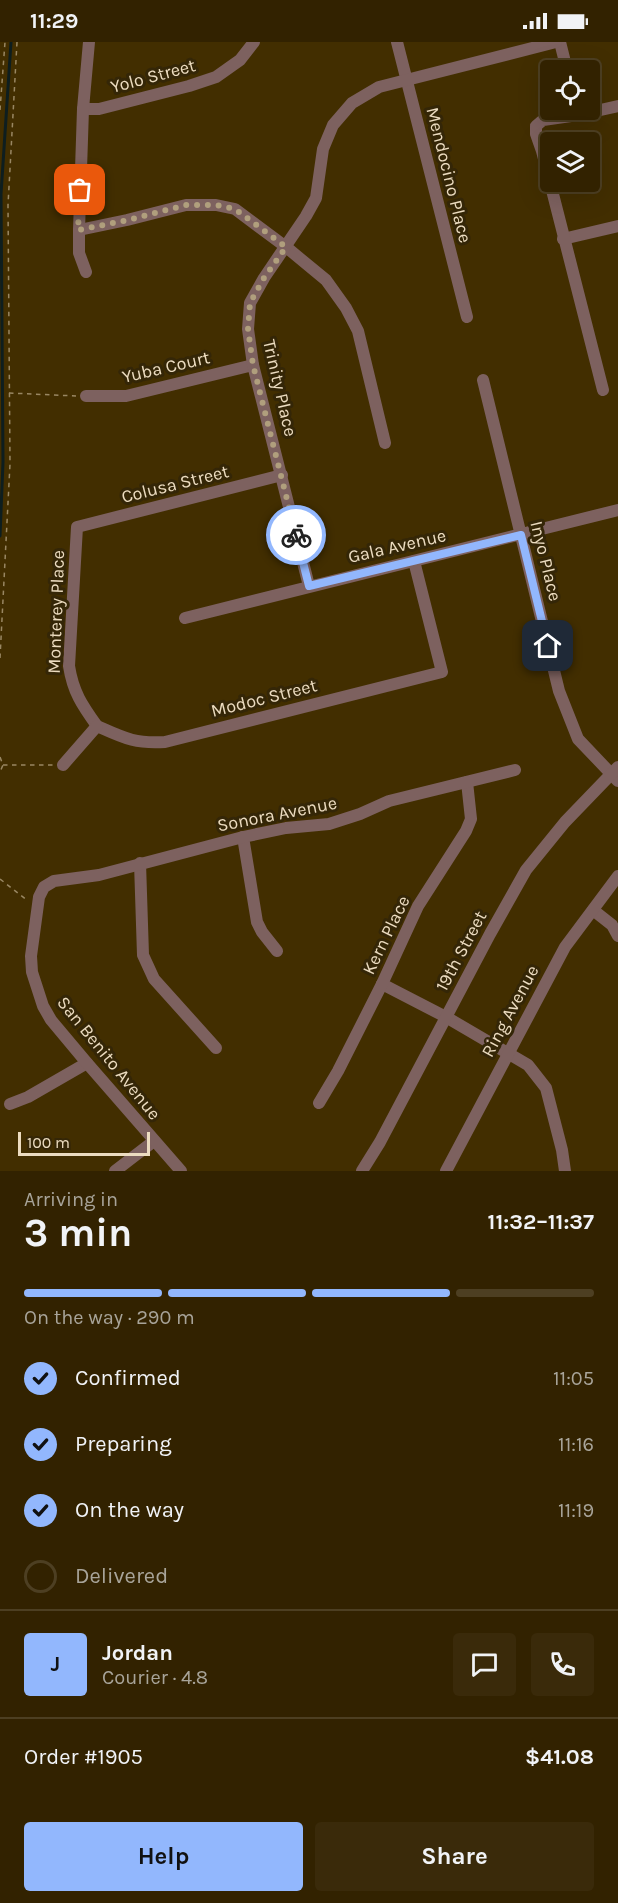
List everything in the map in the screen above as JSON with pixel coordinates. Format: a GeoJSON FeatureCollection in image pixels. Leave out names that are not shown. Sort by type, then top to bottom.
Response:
{"type":"FeatureCollection","features":[{"type":"Feature","properties":{"kind":"street"},"geometry":{"type":"LineString","coordinates":[[86,272],[79,253],[78,230],[82,109],[89,42]]}},
{"type":"Feature","properties":{"kind":"street","name":"Yolo Street"},"geometry":{"type":"LineString","coordinates":[[82,109],[99,109],[189,86],[216,76],[240,60],[254,42]]}},
{"type":"Feature","properties":{"kind":"street","name":"Mendocino Place"},"geometry":{"type":"LineString","coordinates":[[397,42],[467,317]]}},
{"type":"Feature","properties":{"kind":"street"},"geometry":{"type":"LineString","coordinates":[[558,42],[564,60]]}},
{"type":"Feature","properties":{"kind":"street","name":"Trinity Place"},"geometry":{"type":"LineString","coordinates":[[309,586],[253,365],[248,329],[250,303],[316,198],[323,149],[333,125],[352,103],[379,87],[558,42]]}},
{"type":"Feature","properties":{"kind":"street"},"geometry":{"type":"LineString","coordinates":[[600,109],[618,106]]}},
{"type":"Feature","properties":{"kind":"street"},"geometry":{"type":"LineString","coordinates":[[543,120],[536,126],[536,135],[603,390]]}},
{"type":"Feature","properties":{"kind":"street"},"geometry":{"type":"LineString","coordinates":[[78,230],[186,205],[216,205],[235,209],[286,247],[326,280],[336,292],[358,332],[386,443]]}},
{"type":"Feature","properties":{"kind":"street"},"geometry":{"type":"LineString","coordinates":[[563,239],[618,226]]}},
{"type":"Feature","properties":{"kind":"street","name":"Yuba Court"},"geometry":{"type":"LineString","coordinates":[[86,396],[126,396],[253,365]]}},
{"type":"Feature","properties":{"kind":"street","name":"Inyo Place"},"geometry":{"type":"LineString","coordinates":[[483,380],[559,691],[578,739],[615,774]]}},
{"type":"Feature","properties":{"kind":"street","name":"Colusa Street"},"geometry":{"type":"LineString","coordinates":[[76,527],[282,475]]}},
{"type":"Feature","properties":{"kind":"street","name":"Gala Avenue"},"geometry":{"type":"LineString","coordinates":[[185,618],[618,510]]}},
{"type":"Feature","properties":{"kind":"street","name":"Monterey Place"},"geometry":{"type":"LineString","coordinates":[[76,527],[69,666],[71,683],[77,698],[97,726]]}},
{"type":"Feature","properties":{"kind":"street","name":"Modoc Street"},"geometry":{"type":"LineString","coordinates":[[97,726],[126,739],[143,743],[165,742],[442,672],[414,561]]}},
{"type":"Feature","properties":{"kind":"street"},"geometry":{"type":"LineString","coordinates":[[63,765],[97,726]]}},
{"type":"Feature","properties":{"kind":"street","name":"Sonora Avenue"},"geometry":{"type":"LineString","coordinates":[[44,886],[54,881],[99,875],[243,837],[286,828],[329,824],[389,801],[515,770]]}},
{"type":"Feature","properties":{"kind":"street","name":"19th Street"},"geometry":{"type":"LineString","coordinates":[[362,1171],[380,1142],[526,870],[565,822],[615,774]]}},
{"type":"Feature","properties":{"kind":"street","name":"Kern Place"},"geometry":{"type":"LineString","coordinates":[[319,1103],[338,1071],[382,984],[418,906],[466,831],[471,819],[467,782]]}},
{"type":"Feature","properties":{"kind":"street"},"geometry":{"type":"LineString","coordinates":[[243,837],[257,922],[262,932],[278,951]]}},
{"type":"Feature","properties":{"kind":"street"},"geometry":{"type":"LineString","coordinates":[[140,863],[143,955],[154,979],[216,1048]]}},
{"type":"Feature","properties":{"kind":"street","name":"Ring Avenue"},"geometry":{"type":"LineString","coordinates":[[446,1171],[565,947],[618,876]]}},
{"type":"Feature","properties":{"kind":"street","name":"San Benito Avenue"},"geometry":{"type":"LineString","coordinates":[[44,886],[39,897],[31,956],[36,990],[43,1006],[51,1020],[87,1064],[181,1171]]}},
{"type":"Feature","properties":{"kind":"street"},"geometry":{"type":"LineString","coordinates":[[593,910],[612,925],[618,936]]}},
{"type":"Feature","properties":{"kind":"street"},"geometry":{"type":"LineString","coordinates":[[382,984],[446,1017],[528,1065],[546,1088],[565,1171]]}},
{"type":"Feature","properties":{"kind":"street"},"geometry":{"type":"LineString","coordinates":[[10,1104],[28,1097],[87,1064]]}},
{"type":"Feature","properties":{"kind":"street"},"geometry":{"type":"LineString","coordinates":[[115,1171],[154,1140]]}},
{"type":"Feature","properties":{"kind":"path"},"geometry":{"type":"LineString","coordinates":[[0,110],[5,42]]}},
{"type":"Feature","properties":{"kind":"path"},"geometry":{"type":"LineString","coordinates":[[0,658],[7,535],[8,205],[17,42]]}},
{"type":"Feature","properties":{"kind":"path"},"geometry":{"type":"LineString","coordinates":[[9,393],[86,396]]}},
{"type":"Feature","properties":{"kind":"path"},"geometry":{"type":"LineString","coordinates":[[0,757],[3,765],[0,772]]}},
{"type":"Feature","properties":{"kind":"path"},"geometry":{"type":"LineString","coordinates":[[3,765],[63,765]]}},
{"type":"Feature","properties":{"kind":"path"},"geometry":{"type":"LineString","coordinates":[[0,879],[38,908]]}},
{"type":"Feature","properties":{"kind":"waterway"},"geometry":{"type":"LineString","coordinates":[[0,536],[3,462],[1,194],[11,42]]}},
{"type":"Feature","properties":{"kind":"way so far"},"geometry":{"type":"LineString","coordinates":[[80,190],[78,230],[186,205],[216,205],[235,209],[286,247],[250,303],[248,329],[253,365],[296,535]]}},
{"type":"Feature","properties":{"kind":"route"},"geometry":{"type":"LineString","coordinates":[[296,535],[309,586],[521,535],[548,646]]}}]}
